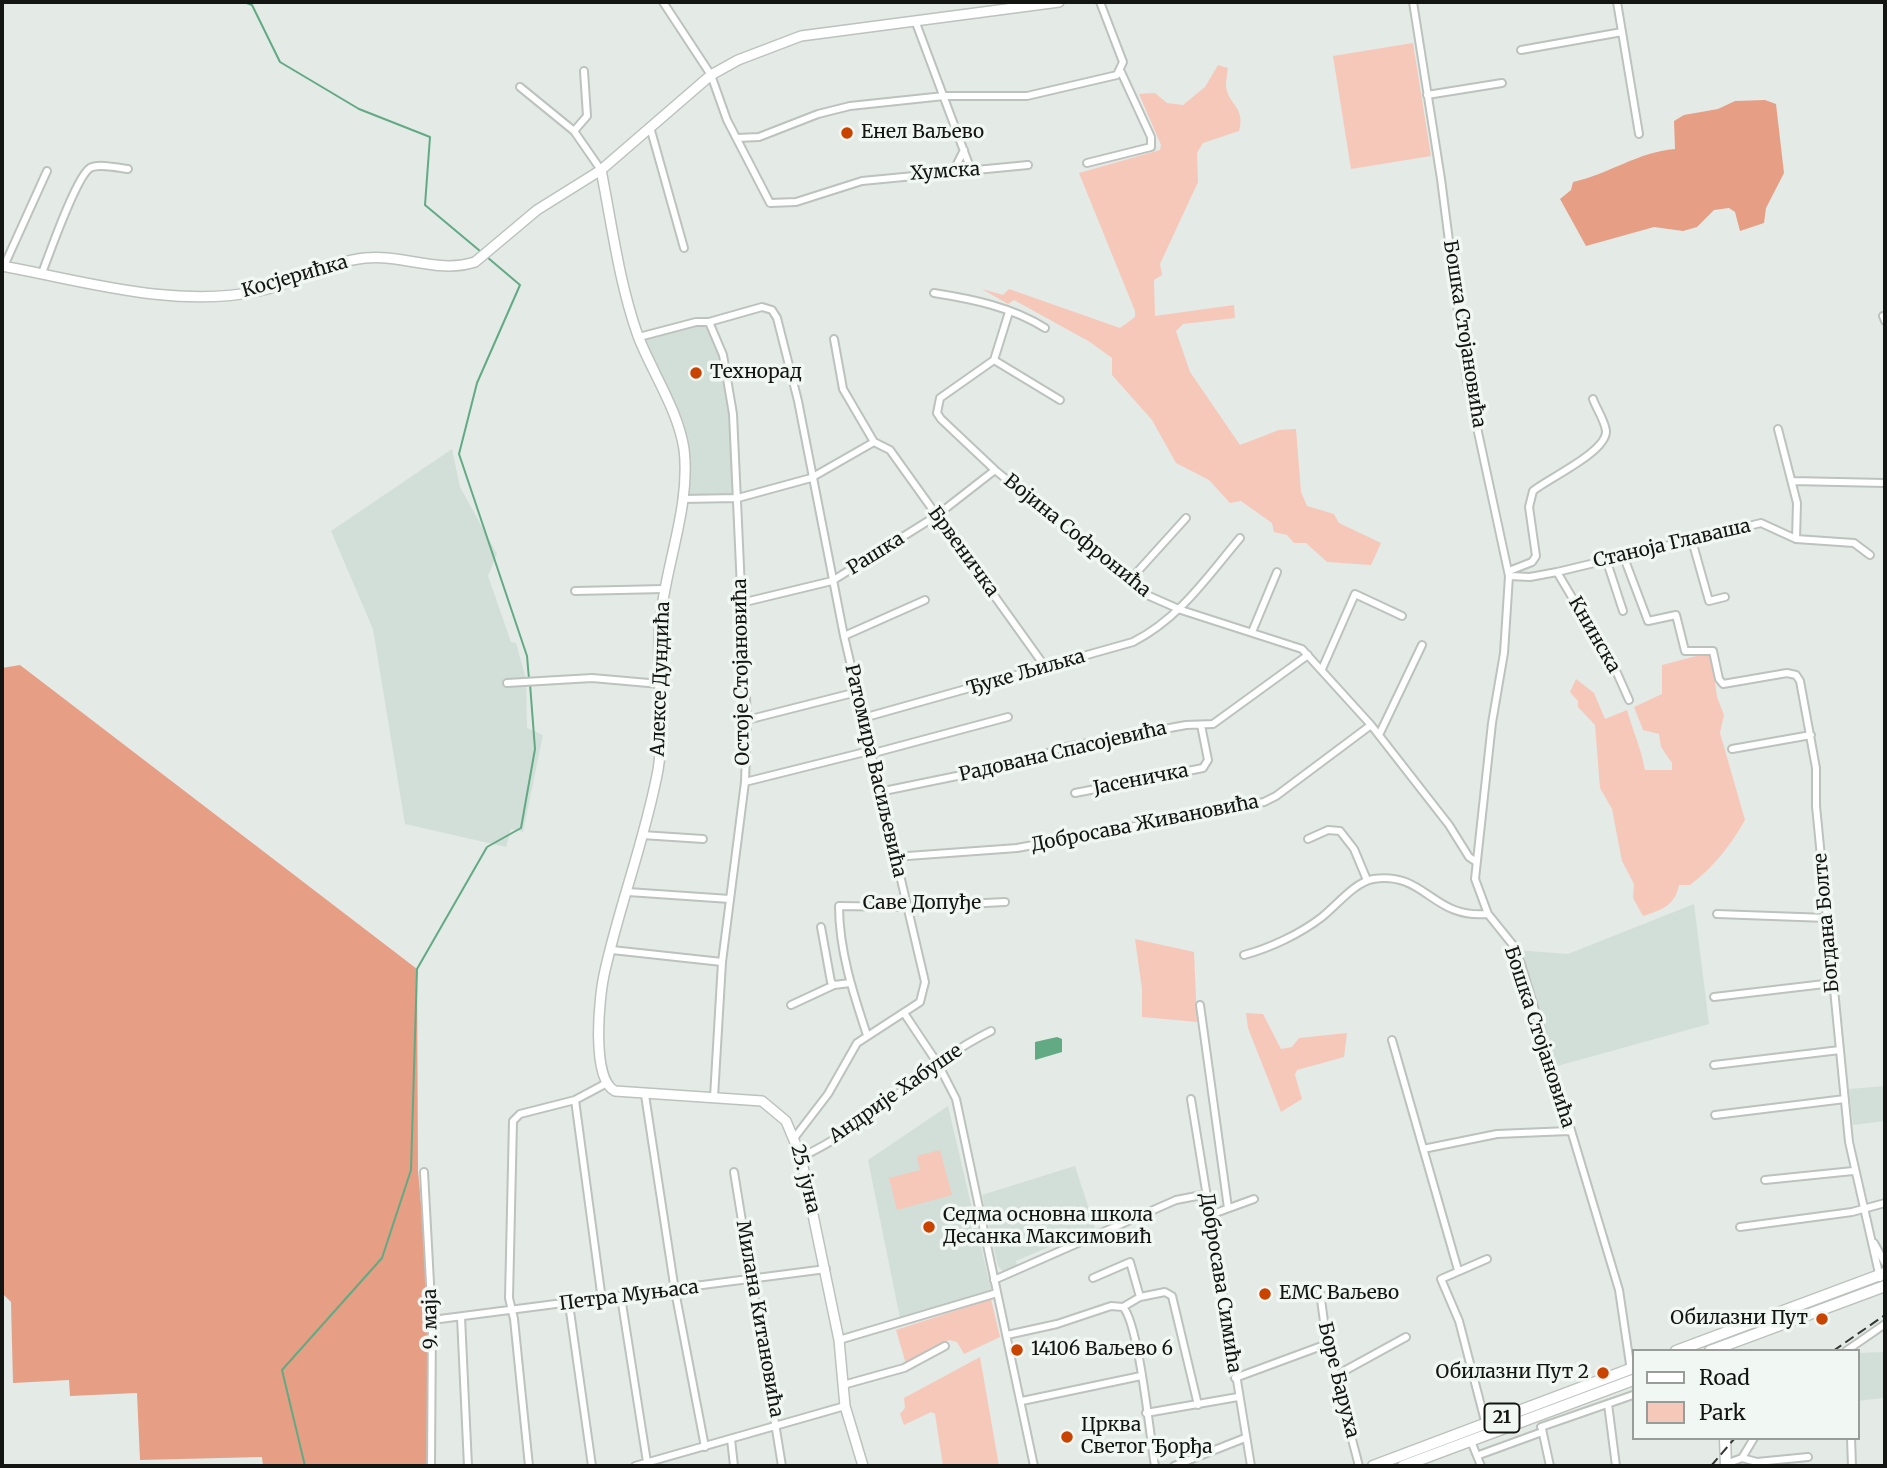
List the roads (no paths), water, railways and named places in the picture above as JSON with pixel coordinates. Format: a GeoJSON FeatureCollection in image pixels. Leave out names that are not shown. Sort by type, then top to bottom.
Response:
{"type":"FeatureCollection","features":[{"type":"Feature","properties":{"kind":"main road"},"geometry":{"type":"LineString","coordinates":[[1681,1349],[1882,1275]]}},
{"type":"Feature","properties":{"kind":"main road"},"geometry":{"type":"LineString","coordinates":[[1714,1336],[1717,1349],[1885,1286]]}},
{"type":"Feature","properties":{"kind":"main road","name":"21"},"geometry":{"type":"LineString","coordinates":[[1373,1466],[1486,1424],[1631,1376]]}},
{"type":"Feature","properties":{"kind":"main road","name":"21"},"geometry":{"type":"LineString","coordinates":[[1403,1466],[1471,1441],[1540,1425],[1631,1376]]}},
{"type":"Feature","properties":{"kind":"main road"},"geometry":{"type":"LineString","coordinates":[[1726,1440],[1726,1465]]}},
{"type":"Feature","properties":{"kind":"street"},"geometry":{"type":"LineString","coordinates":[[663,2],[710,75],[737,138],[759,137],[836,109],[943,96],[1043,94],[1121,72]]}},
{"type":"Feature","properties":{"kind":"street","name":"Косјерићка"},"geometry":{"type":"LineString","coordinates":[[3,266],[176,296],[225,296],[262,291],[342,262],[363,258],[395,257],[453,267],[475,262],[537,210],[601,170],[710,75],[760,50],[801,36],[916,23],[1059,2]]}},
{"type":"Feature","properties":{"kind":"street"},"geometry":{"type":"LineString","coordinates":[[1087,163],[1151,147],[1151,137],[1121,72],[1124,62],[1100,2]]}},
{"type":"Feature","properties":{"kind":"street","name":"Бошка Стојановића"},"geometry":{"type":"LineString","coordinates":[[1413,2],[1467,381],[1509,573],[1504,653],[1492,723],[1475,861],[1477,888],[1488,914],[1516,950],[1569,1130],[1588,1182],[1619,1290],[1632,1395]]}},
{"type":"Feature","properties":{"kind":"street"},"geometry":{"type":"LineString","coordinates":[[1617,2],[1639,134]]}},
{"type":"Feature","properties":{"kind":"street"},"geometry":{"type":"LineString","coordinates":[[916,23],[971,170]]}},
{"type":"Feature","properties":{"kind":"street"},"geometry":{"type":"LineString","coordinates":[[1521,50],[1622,32]]}},
{"type":"Feature","properties":{"kind":"street"},"geometry":{"type":"LineString","coordinates":[[574,131],[587,116],[584,71]]}},
{"type":"Feature","properties":{"kind":"street"},"geometry":{"type":"LineString","coordinates":[[1427,95],[1502,83]]}},
{"type":"Feature","properties":{"kind":"street"},"geometry":{"type":"LineString","coordinates":[[520,87],[574,131],[601,170]]}},
{"type":"Feature","properties":{"kind":"street"},"geometry":{"type":"LineString","coordinates":[[650,127],[684,248]]}},
{"type":"Feature","properties":{"kind":"street","name":"Хумска"},"geometry":{"type":"LineString","coordinates":[[737,138],[766,201],[773,205],[796,202],[862,181],[954,170],[1028,165]]}},
{"type":"Feature","properties":{"kind":"street"},"geometry":{"type":"LineString","coordinates":[[954,170],[964,150]]}},
{"type":"Feature","properties":{"kind":"street"},"geometry":{"type":"LineString","coordinates":[[42,273],[74,194],[90,168],[128,169]]}},
{"type":"Feature","properties":{"kind":"street","name":"Алексе Дундића"},"geometry":{"type":"LineString","coordinates":[[601,170],[626,292],[639,337],[683,445],[682,499],[659,625],[663,723],[658,769],[628,892],[604,974],[599,1021],[605,1084]]}},
{"type":"Feature","properties":{"kind":"street"},"geometry":{"type":"LineString","coordinates":[[3,266],[47,171]]}},
{"type":"Feature","properties":{"kind":"street"},"geometry":{"type":"LineString","coordinates":[[934,293],[974,300],[1026,317],[1045,328]]}},
{"type":"Feature","properties":{"kind":"street","name":"Ратомира Васиљевића"},"geometry":{"type":"LineString","coordinates":[[709,321],[762,307],[775,314],[798,401],[832,581],[925,990],[920,1002],[867,1035]]}},
{"type":"Feature","properties":{"kind":"street"},"geometry":{"type":"LineString","coordinates":[[1009,312],[994,360],[1060,400]]}},
{"type":"Feature","properties":{"kind":"street"},"geometry":{"type":"LineString","coordinates":[[639,337],[709,321]]}},
{"type":"Feature","properties":{"kind":"street","name":"Остоје Стојановића"},"geometry":{"type":"LineString","coordinates":[[709,321],[727,374],[733,414],[747,720],[745,782],[722,962],[713,1097]]}},
{"type":"Feature","properties":{"kind":"street","name":"Брвеничка"},"geometry":{"type":"LineString","coordinates":[[834,339],[843,389],[874,442],[890,450],[1046,668]]}},
{"type":"Feature","properties":{"kind":"street","name":"Војина Софронића"},"geometry":{"type":"LineString","coordinates":[[994,360],[942,396],[937,406],[940,419],[995,470],[1147,595],[1181,610],[1296,646],[1308,655],[1371,725],[1449,825],[1469,858],[1475,861]]}},
{"type":"Feature","properties":{"kind":"street"},"geometry":{"type":"LineString","coordinates":[[1509,573],[1532,562],[1536,556],[1529,507],[1533,491],[1596,448],[1604,437],[1606,430],[1592,399]]}},
{"type":"Feature","properties":{"kind":"street"},"geometry":{"type":"LineString","coordinates":[[1778,429],[1798,512],[1796,539]]}},
{"type":"Feature","properties":{"kind":"street"},"geometry":{"type":"LineString","coordinates":[[682,499],[737,498],[811,478],[874,442]]}},
{"type":"Feature","properties":{"kind":"street","name":"Рашка"},"geometry":{"type":"LineString","coordinates":[[741,603],[832,581],[936,516],[995,470]]}},
{"type":"Feature","properties":{"kind":"street"},"geometry":{"type":"LineString","coordinates":[[1792,481],[1885,482]]}},
{"type":"Feature","properties":{"kind":"street"},"geometry":{"type":"LineString","coordinates":[[1129,581],[1185,518]]}},
{"type":"Feature","properties":{"kind":"street","name":"Станоја Главаша"},"geometry":{"type":"LineString","coordinates":[[1509,573],[1526,577],[1557,572],[1691,537],[1761,523],[1796,539],[1849,541],[1870,555]]}},
{"type":"Feature","properties":{"kind":"street"},"geometry":{"type":"LineString","coordinates":[[1691,537],[1709,601],[1725,597]]}},
{"type":"Feature","properties":{"kind":"street","name":"Ђуке Љиљка"},"geometry":{"type":"LineString","coordinates":[[863,718],[1133,642],[1161,626],[1181,610],[1240,538]]}},
{"type":"Feature","properties":{"kind":"street","name":"Богдана Болте"},"geometry":{"type":"LineString","coordinates":[[1623,555],[1648,621],[1676,615],[1685,650],[1713,651],[1720,681],[1731,685],[1783,673],[1796,676],[1800,681],[1811,734],[1853,1171],[1885,1286]]}},
{"type":"Feature","properties":{"kind":"street"},"geometry":{"type":"LineString","coordinates":[[1606,559],[1623,611]]}},
{"type":"Feature","properties":{"kind":"street"},"geometry":{"type":"LineString","coordinates":[[1252,632],[1277,572]]}},
{"type":"Feature","properties":{"kind":"street","name":"Книнска"},"geometry":{"type":"LineString","coordinates":[[1557,572],[1618,673],[1629,700]]}},
{"type":"Feature","properties":{"kind":"street"},"geometry":{"type":"LineString","coordinates":[[575,591],[664,589]]}},
{"type":"Feature","properties":{"kind":"street"},"geometry":{"type":"LineString","coordinates":[[1322,669],[1355,594],[1402,616]]}},
{"type":"Feature","properties":{"kind":"street"},"geometry":{"type":"LineString","coordinates":[[844,636],[925,600]]}},
{"type":"Feature","properties":{"kind":"street"},"geometry":{"type":"LineString","coordinates":[[1379,735],[1422,645]]}},
{"type":"Feature","properties":{"kind":"street","name":"Радована Спасојевића"},"geometry":{"type":"LineString","coordinates":[[879,792],[1025,762],[1061,748],[1186,725],[1218,722],[1308,655]]}},
{"type":"Feature","properties":{"kind":"street"},"geometry":{"type":"LineString","coordinates":[[507,683],[592,678],[660,684]]}},
{"type":"Feature","properties":{"kind":"street"},"geometry":{"type":"LineString","coordinates":[[747,720],[857,692]]}},
{"type":"Feature","properties":{"kind":"street"},"geometry":{"type":"LineString","coordinates":[[745,782],[1008,717]]}},
{"type":"Feature","properties":{"kind":"street","name":"Јасеничка"},"geometry":{"type":"LineString","coordinates":[[1075,793],[1203,768],[1208,760],[1201,725]]}},
{"type":"Feature","properties":{"kind":"street","name":"Добросава Живановића"},"geometry":{"type":"LineString","coordinates":[[894,857],[1017,848],[1264,802],[1276,796],[1371,725]]}},
{"type":"Feature","properties":{"kind":"street"},"geometry":{"type":"LineString","coordinates":[[1732,749],[1811,734]]}},
{"type":"Feature","properties":{"kind":"street"},"geometry":{"type":"LineString","coordinates":[[1308,839],[1328,830],[1340,831],[1354,849],[1367,880]]}},
{"type":"Feature","properties":{"kind":"street"},"geometry":{"type":"LineString","coordinates":[[642,835],[703,839]]}},
{"type":"Feature","properties":{"kind":"street"},"geometry":{"type":"LineString","coordinates":[[1244,955],[1307,927],[1367,880],[1387,879],[1414,883],[1452,911],[1488,914]]}},
{"type":"Feature","properties":{"kind":"street"},"geometry":{"type":"LineString","coordinates":[[628,892],[730,899]]}},
{"type":"Feature","properties":{"kind":"street","name":"Саве Допуђе"},"geometry":{"type":"LineString","coordinates":[[850,983],[841,937],[839,906],[906,907],[1005,902]]}},
{"type":"Feature","properties":{"kind":"street"},"geometry":{"type":"LineString","coordinates":[[1717,914],[1827,918]]}},
{"type":"Feature","properties":{"kind":"street"},"geometry":{"type":"LineString","coordinates":[[821,927],[829,978],[834,985]]}},
{"type":"Feature","properties":{"kind":"street"},"geometry":{"type":"LineString","coordinates":[[612,950],[722,962]]}},
{"type":"Feature","properties":{"kind":"street"},"geometry":{"type":"LineString","coordinates":[[791,1006],[834,985],[850,983],[867,1035],[853,1048],[828,1094],[795,1137]]}},
{"type":"Feature","properties":{"kind":"street"},"geometry":{"type":"LineString","coordinates":[[1714,998],[1833,983]]}},
{"type":"Feature","properties":{"kind":"street"},"geometry":{"type":"LineString","coordinates":[[1200,1005],[1228,1209]]}},
{"type":"Feature","properties":{"kind":"street"},"geometry":{"type":"LineString","coordinates":[[904,1013],[938,1064],[956,1099],[1034,1466]]}},
{"type":"Feature","properties":{"kind":"street","name":"Андрије Хабуше"},"geometry":{"type":"LineString","coordinates":[[801,1157],[823,1146],[938,1064],[991,1031]]}},
{"type":"Feature","properties":{"kind":"street"},"geometry":{"type":"LineString","coordinates":[[1392,1040],[1458,1270]]}},
{"type":"Feature","properties":{"kind":"street"},"geometry":{"type":"LineString","coordinates":[[1714,1065],[1840,1050]]}},
{"type":"Feature","properties":{"kind":"street"},"geometry":{"type":"LineString","coordinates":[[529,1466],[509,1293],[513,1121],[527,1111],[575,1100],[605,1084]]}},
{"type":"Feature","properties":{"kind":"street","name":"25. јуна"},"geometry":{"type":"LineString","coordinates":[[605,1084],[615,1091],[645,1095],[713,1097],[767,1104],[786,1121],[795,1137],[801,1157],[826,1269],[839,1340],[845,1406],[863,1466]]}},
{"type":"Feature","properties":{"kind":"street"},"geometry":{"type":"LineString","coordinates":[[645,1095],[675,1291],[705,1447]]}},
{"type":"Feature","properties":{"kind":"street","name":"Добросава Симића"},"geometry":{"type":"LineString","coordinates":[[1191,1099],[1251,1466]]}},
{"type":"Feature","properties":{"kind":"street"},"geometry":{"type":"LineString","coordinates":[[1716,1115],[1845,1099]]}},
{"type":"Feature","properties":{"kind":"street"},"geometry":{"type":"LineString","coordinates":[[575,1100],[602,1300]]}},
{"type":"Feature","properties":{"kind":"street"},"geometry":{"type":"LineString","coordinates":[[1423,1149],[1497,1134],[1569,1130]]}},
{"type":"Feature","properties":{"kind":"street"},"geometry":{"type":"LineString","coordinates":[[1765,1180],[1853,1171]]}},
{"type":"Feature","properties":{"kind":"street","name":"9. маја"},"geometry":{"type":"LineString","coordinates":[[424,1172],[432,1320],[431,1466]]}},
{"type":"Feature","properties":{"kind":"street","name":"Милана Китановића"},"geometry":{"type":"LineString","coordinates":[[734,1172],[782,1466]]}},
{"type":"Feature","properties":{"kind":"street"},"geometry":{"type":"LineString","coordinates":[[994,1280],[1176,1200],[1206,1194]]}},
{"type":"Feature","properties":{"kind":"street"},"geometry":{"type":"LineString","coordinates":[[1210,1216],[1254,1199]]}},
{"type":"Feature","properties":{"kind":"street"},"geometry":{"type":"LineString","coordinates":[[1740,1227],[1864,1209],[1885,1203]]}},
{"type":"Feature","properties":{"kind":"street","name":"Богдана Болте"},"geometry":{"type":"LineString","coordinates":[[1871,1237],[1885,1263]]}},
{"type":"Feature","properties":{"kind":"street"},"geometry":{"type":"LineString","coordinates":[[1486,1424],[1459,1321],[1441,1279],[1487,1259]]}},
{"type":"Feature","properties":{"kind":"street"},"geometry":{"type":"LineString","coordinates":[[1093,1278],[1130,1262],[1140,1297]]}},
{"type":"Feature","properties":{"kind":"street","name":"Петра Муњаса"},"geometry":{"type":"LineString","coordinates":[[432,1320],[675,1291],[826,1269]]}},
{"type":"Feature","properties":{"kind":"street"},"geometry":{"type":"LineString","coordinates":[[1007,1335],[1057,1324],[1111,1306],[1123,1307],[1140,1297],[1160,1291],[1172,1296],[1198,1405]]}},
{"type":"Feature","properties":{"kind":"street","name":"Боре Баруха"},"geometry":{"type":"LineString","coordinates":[[1320,1292],[1327,1344],[1359,1466]]}},
{"type":"Feature","properties":{"kind":"street"},"geometry":{"type":"LineString","coordinates":[[839,1340],[997,1293]]}},
{"type":"Feature","properties":{"kind":"street"},"geometry":{"type":"LineString","coordinates":[[621,1297],[647,1462]]}},
{"type":"Feature","properties":{"kind":"street"},"geometry":{"type":"LineString","coordinates":[[569,1304],[592,1466]]}},
{"type":"Feature","properties":{"kind":"street"},"geometry":{"type":"LineString","coordinates":[[1123,1307],[1129,1317],[1141,1376],[1155,1466]]}},
{"type":"Feature","properties":{"kind":"street"},"geometry":{"type":"LineString","coordinates":[[461,1317],[468,1466]]}},
{"type":"Feature","properties":{"kind":"street"},"geometry":{"type":"LineString","coordinates":[[1849,1349],[1885,1324]]}},
{"type":"Feature","properties":{"kind":"street"},"geometry":{"type":"LineString","coordinates":[[1335,1376],[1406,1337]]}},
{"type":"Feature","properties":{"kind":"street"},"geometry":{"type":"LineString","coordinates":[[1235,1378],[1327,1344]]}},
{"type":"Feature","properties":{"kind":"street"},"geometry":{"type":"LineString","coordinates":[[843,1385],[904,1368],[945,1346]]}},
{"type":"Feature","properties":{"kind":"street"},"geometry":{"type":"LineString","coordinates":[[1022,1401],[1141,1376]]}},
{"type":"Feature","properties":{"kind":"street"},"geometry":{"type":"LineString","coordinates":[[1479,1455],[1540,1425],[1632,1395]]}},
{"type":"Feature","properties":{"kind":"street"},"geometry":{"type":"LineString","coordinates":[[1146,1413],[1238,1397]]}},
{"type":"Feature","properties":{"kind":"street"},"geometry":{"type":"LineString","coordinates":[[1608,1404],[1616,1466]]}},
{"type":"Feature","properties":{"kind":"street"},"geometry":{"type":"LineString","coordinates":[[635,1466],[845,1406]]}},
{"type":"Feature","properties":{"kind":"street"},"geometry":{"type":"LineString","coordinates":[[1540,1425],[1550,1466]]}},
{"type":"Feature","properties":{"kind":"street"},"geometry":{"type":"LineString","coordinates":[[1174,1466],[1245,1438]]}},
{"type":"Feature","properties":{"kind":"street"},"geometry":{"type":"LineString","coordinates":[[731,1440],[734,1466]]}},
{"type":"Feature","properties":{"kind":"street"},"geometry":{"type":"LineString","coordinates":[[1726,1465],[1742,1458],[1753,1440]]}},
{"type":"Feature","properties":{"kind":"street"},"geometry":{"type":"LineString","coordinates":[[1851,1440],[1852,1466]]}},
{"type":"Feature","properties":{"kind":"street"},"geometry":{"type":"LineString","coordinates":[[1471,1441],[1479,1455],[1481,1466]]}},
{"type":"Feature","properties":{"kind":"street"},"geometry":{"type":"LineString","coordinates":[[1742,1458],[1757,1462],[1808,1457]]}},
{"type":"Feature","properties":{"kind":"waterway"},"geometry":{"type":"LineString","coordinates":[[244,2],[252,5],[280,62],[359,109],[430,137],[425,205],[480,251]]}},
{"type":"Feature","properties":{"kind":"waterway"},"geometry":{"type":"LineString","coordinates":[[487,257],[520,285],[477,383],[459,454],[527,656],[529,679]]}},
{"type":"Feature","properties":{"kind":"waterway"},"geometry":{"type":"LineString","coordinates":[[305,1466],[282,1370],[382,1258],[411,1170],[417,969],[487,847],[521,828],[535,749],[530,684]]}},
{"type":"Feature","properties":{"kind":"railway"},"geometry":{"type":"LineString","coordinates":[[1836,1349],[1885,1315]]}},
{"type":"Feature","properties":{"kind":"railway"},"geometry":{"type":"LineString","coordinates":[[1711,1466],[1733,1440]]}},
{"type":"Feature","properties":{"kind":"place","name":"Енел Ваљево"},"geometry":{"type":"Point","coordinates":[847,133]}},
{"type":"Feature","properties":{"kind":"place","name":"Технорад"},"geometry":{"type":"Point","coordinates":[696,373]}},
{"type":"Feature","properties":{"kind":"place","name":"Седма основна школа Десанка Максимовић"},"geometry":{"type":"Point","coordinates":[929,1227]}},
{"type":"Feature","properties":{"kind":"place","name":"ЕМС Ваљево"},"geometry":{"type":"Point","coordinates":[1265,1294]}},
{"type":"Feature","properties":{"kind":"place","name":"Обилазни Пут"},"geometry":{"type":"Point","coordinates":[1822,1319]}},
{"type":"Feature","properties":{"kind":"place","name":"14106 Ваљево 6"},"geometry":{"type":"Point","coordinates":[1017,1350]}},
{"type":"Feature","properties":{"kind":"place","name":"Обилазни Пут 2"},"geometry":{"type":"Point","coordinates":[1603,1373]}},
{"type":"Feature","properties":{"kind":"place","name":"Црква Светог Ђорђа"},"geometry":{"type":"Point","coordinates":[1067,1437]}}]}
